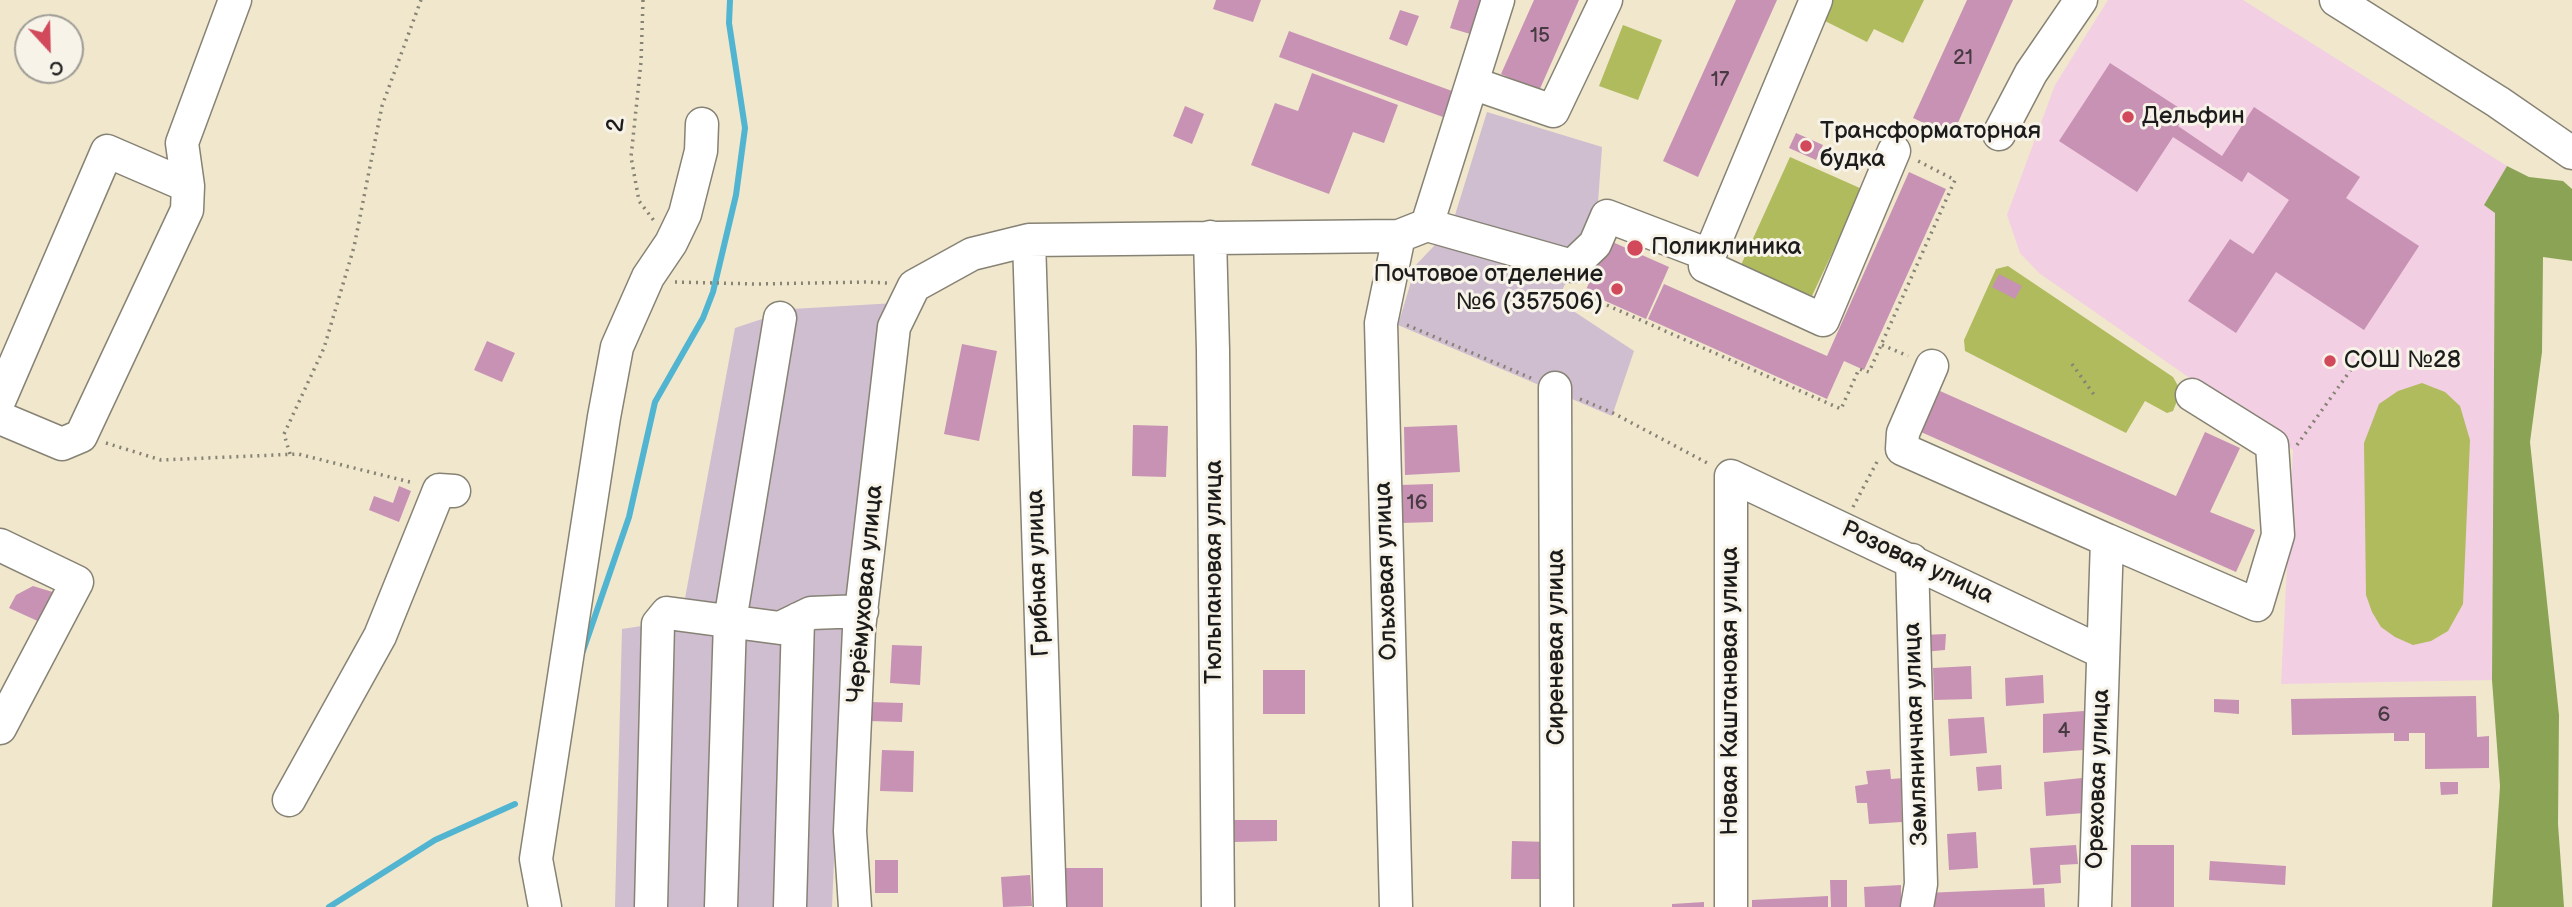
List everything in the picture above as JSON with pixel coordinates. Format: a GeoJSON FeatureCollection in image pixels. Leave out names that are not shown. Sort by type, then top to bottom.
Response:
{"type":"FeatureCollection","features":[{"type":"Feature","properties":{"kind":"street"},"geometry":{"type":"LineString","coordinates":[[0,418],[62,444],[81,436],[187,211],[188,186],[182,143],[235,0]]}},
{"type":"Feature","properties":{"kind":"street","name":"Ольховая улица"},"geometry":{"type":"LineString","coordinates":[[1396,907],[1381,323],[1413,230],[1472,83],[1498,0]]}},
{"type":"Feature","properties":{"kind":"street"},"geometry":{"type":"LineString","coordinates":[[1472,83],[1553,111],[1606,0]]}},
{"type":"Feature","properties":{"kind":"street"},"geometry":{"type":"LineString","coordinates":[[1705,266],[1816,0]]}},
{"type":"Feature","properties":{"kind":"street"},"geometry":{"type":"LineString","coordinates":[[1999,134],[2031,73],[2081,0]]}},
{"type":"Feature","properties":{"kind":"street"},"geometry":{"type":"LineString","coordinates":[[2336,0],[2498,102],[2572,153]]}},
{"type":"Feature","properties":{"kind":"street"},"geometry":{"type":"LineString","coordinates":[[545,907],[536,859],[617,347],[648,277],[671,243],[685,214],[701,151],[702,124]]}},
{"type":"Feature","properties":{"kind":"street"},"geometry":{"type":"LineString","coordinates":[[0,399],[107,151],[188,186]]}},
{"type":"Feature","properties":{"kind":"street"},"geometry":{"type":"LineString","coordinates":[[1705,266],[1823,320],[1894,151]]}},
{"type":"Feature","properties":{"kind":"street"},"geometry":{"type":"LineString","coordinates":[[914,286],[972,254],[1029,240],[1413,230],[1573,266],[1595,244],[1607,216],[1709,256],[1705,266]]}},
{"type":"Feature","properties":{"kind":"street","name":"Тюльпановая улица"},"geometry":{"type":"LineString","coordinates":[[1210,237],[1218,907]]}},
{"type":"Feature","properties":{"kind":"street","name":"Грибная улица"},"geometry":{"type":"LineString","coordinates":[[1029,240],[1049,907]]}},
{"type":"Feature","properties":{"kind":"street","name":"Черёмуховая улица"},"geometry":{"type":"LineString","coordinates":[[855,907],[850,831],[859,629],[894,327],[914,286]]}},
{"type":"Feature","properties":{"kind":"street"},"geometry":{"type":"LineString","coordinates":[[721,907],[730,621],[780,318]]}},
{"type":"Feature","properties":{"kind":"street"},"geometry":{"type":"LineString","coordinates":[[1932,366],[1903,433],[1902,449],[2257,605],[2278,535],[2272,445],[2192,396]]}},
{"type":"Feature","properties":{"kind":"street","name":"Сиреневая улица"},"geometry":{"type":"LineString","coordinates":[[1555,388],[1557,907]]}},
{"type":"Feature","properties":{"kind":"street","name":"Розовая улица"},"geometry":{"type":"LineString","coordinates":[[1731,476],[2102,652]]}},
{"type":"Feature","properties":{"kind":"street","name":"Новая Каштановая улица"},"geometry":{"type":"LineString","coordinates":[[1731,476],[1731,907]]}},
{"type":"Feature","properties":{"kind":"street"},"geometry":{"type":"LineString","coordinates":[[289,800],[380,636],[447,490]]}},
{"type":"Feature","properties":{"kind":"street","name":"Ореховая улица"},"geometry":{"type":"LineString","coordinates":[[2095,907],[2107,540]]}},
{"type":"Feature","properties":{"kind":"street"},"geometry":{"type":"LineString","coordinates":[[0,545],[78,582],[0,728]]}},
{"type":"Feature","properties":{"kind":"street","name":"Земляничная улица"},"geometry":{"type":"LineString","coordinates":[[1912,560],[1921,884],[1917,907]]}},
{"type":"Feature","properties":{"kind":"street"},"geometry":{"type":"LineString","coordinates":[[651,907],[659,624],[667,613],[780,628],[811,613],[862,611]]}},
{"type":"Feature","properties":{"kind":"street"},"geometry":{"type":"LineString","coordinates":[[790,907],[798,619]]}},
{"type":"Feature","properties":{"kind":"path"},"geometry":{"type":"LineString","coordinates":[[290,454],[284,434],[324,348],[354,247],[382,106],[421,0]]}},
{"type":"Feature","properties":{"kind":"path","name":"2"},"geometry":{"type":"LineString","coordinates":[[643,0],[641,62],[631,157],[639,201],[671,243]]}},
{"type":"Feature","properties":{"kind":"path"},"geometry":{"type":"LineString","coordinates":[[675,282],[866,282],[914,286]]}},
{"type":"Feature","properties":{"kind":"path"},"geometry":{"type":"LineString","coordinates":[[2293,450],[2365,349]]}},
{"type":"Feature","properties":{"kind":"path"},"geometry":{"type":"LineString","coordinates":[[2071,364],[2095,396]]}},
{"type":"Feature","properties":{"kind":"path"},"geometry":{"type":"LineString","coordinates":[[81,436],[161,460],[298,454],[447,490]]}},
{"type":"Feature","properties":{"kind":"path"},"geometry":{"type":"LineString","coordinates":[[1843,528],[1885,446],[1902,449]]}},
{"type":"Feature","properties":{"kind":"shaded area","name":"СОШ №28"},"geometry":{"type":"Polygon","coordinates":[[[2108,0],[2243,0],[2507,166],[2485,204],[2495,212],[2492,680],[2281,684],[2293,450],[2039,273],[2020,253],[2007,215],[2055,85],[2108,0]]]}},
{"type":"Feature","properties":{"kind":"shaded area"},"geometry":{"type":"Polygon","coordinates":[[[1487,112],[1602,147],[1595,244],[1564,286],[1558,301],[1634,351],[1612,416],[1398,325],[1416,265],[1451,228],[1487,112]]]}},
{"type":"Feature","properties":{"kind":"shaded area"},"geometry":{"type":"Polygon","coordinates":[[[896,303],[843,641],[832,907],[615,907],[622,629],[681,620],[735,328],[792,309],[896,303]]]}},
{"type":"Feature","properties":{"kind":"green space"},"geometry":{"type":"Polygon","coordinates":[[[1833,0],[1924,0],[1903,43],[1874,29],[1867,42],[1823,20],[1833,0]]]}},
{"type":"Feature","properties":{"kind":"green space"},"geometry":{"type":"Polygon","coordinates":[[[1623,25],[1662,40],[1638,100],[1599,86],[1623,25]]]}},
{"type":"Feature","properties":{"kind":"green space"},"geometry":{"type":"Polygon","coordinates":[[[1790,157],[1862,189],[1812,296],[1741,265],[1790,157]]]}},
{"type":"Feature","properties":{"kind":"green space"},"geometry":{"type":"Polygon","coordinates":[[[2507,166],[2529,177],[2563,181],[2572,189],[2572,261],[2543,257],[2542,352],[2530,442],[2559,715],[2558,824],[2564,907],[2492,907],[2500,786],[2492,680],[2495,213],[2484,205],[2507,166]]]}},
{"type":"Feature","properties":{"kind":"green space"},"geometry":{"type":"Polygon","coordinates":[[[2008,266],[2173,377],[2181,391],[2173,411],[2167,413],[2145,401],[2126,433],[1965,351],[1964,340],[1996,269],[2008,266]]]}},
{"type":"Feature","properties":{"kind":"green space"},"geometry":{"type":"Polygon","coordinates":[[[2422,383],[2445,392],[2460,406],[2470,440],[2463,604],[2448,631],[2431,641],[2413,645],[2381,627],[2366,595],[2364,443],[2379,404],[2398,391],[2422,383]]]}},
{"type":"Feature","properties":{"kind":"building"},"geometry":{"type":"Polygon","coordinates":[[[1216,0],[1261,0],[1253,22],[1213,9],[1216,0]]]}},
{"type":"Feature","properties":{"kind":"building"},"geometry":{"type":"Polygon","coordinates":[[[1459,0],[1489,0],[1477,36],[1450,28],[1459,0]]]}},
{"type":"Feature","properties":{"kind":"building"},"geometry":{"type":"Polygon","coordinates":[[[1534,0],[1579,0],[1539,91],[1501,74],[1534,0]]]}},
{"type":"Feature","properties":{"kind":"building"},"geometry":{"type":"Polygon","coordinates":[[[1736,0],[1777,0],[1698,177],[1663,161],[1736,0]]]}},
{"type":"Feature","properties":{"kind":"building"},"geometry":{"type":"Polygon","coordinates":[[[1967,0],[2013,0],[1952,136],[1913,118],[1967,0]]]}},
{"type":"Feature","properties":{"kind":"building"},"geometry":{"type":"Polygon","coordinates":[[[1400,10],[1419,16],[1407,46],[1389,39],[1400,10]]]}},
{"type":"Feature","properties":{"kind":"building"},"geometry":{"type":"Polygon","coordinates":[[[1289,31],[1452,91],[1443,117],[1279,57],[1289,31]]]}},
{"type":"Feature","properties":{"kind":"building"},"geometry":{"type":"Polygon","coordinates":[[[2110,63],[2187,113],[2178,126],[2222,156],[2254,107],[2360,177],[2346,198],[2419,246],[2364,330],[2276,272],[2236,333],[2188,301],[2230,239],[2253,254],[2289,200],[2248,172],[2242,182],[2173,137],[2137,192],[2059,141],[2110,63]]]}},
{"type":"Feature","properties":{"kind":"building"},"geometry":{"type":"Polygon","coordinates":[[[1312,73],[1398,105],[1384,143],[1353,132],[1329,194],[1251,165],[1275,103],[1298,111],[1312,73]]]}},
{"type":"Feature","properties":{"kind":"building"},"geometry":{"type":"Polygon","coordinates":[[[1185,106],[1204,114],[1192,144],[1173,136],[1185,106]]]}},
{"type":"Feature","properties":{"kind":"building","name":"Трансформаторная будка"},"geometry":{"type":"Polygon","coordinates":[[[1796,133],[1823,145],[1816,160],[1789,148],[1796,133]]]}},
{"type":"Feature","properties":{"kind":"building"},"geometry":{"type":"Polygon","coordinates":[[[1909,172],[1946,189],[1864,370],[1844,361],[1827,399],[1648,319],[1664,284],[1827,356],[1909,172]]]}},
{"type":"Feature","properties":{"kind":"building"},"geometry":{"type":"Polygon","coordinates":[[[1608,240],[1669,267],[1646,319],[1585,292],[1608,240]]]}},
{"type":"Feature","properties":{"kind":"building"},"geometry":{"type":"Polygon","coordinates":[[[1999,274],[2022,286],[2015,299],[1992,287],[1999,274]]]}},
{"type":"Feature","properties":{"kind":"building"},"geometry":{"type":"Polygon","coordinates":[[[487,341],[515,353],[502,382],[474,370],[487,341]]]}},
{"type":"Feature","properties":{"kind":"building"},"geometry":{"type":"Polygon","coordinates":[[[962,344],[997,351],[979,441],[944,434],[962,344]]]}},
{"type":"Feature","properties":{"kind":"building"},"geometry":{"type":"Polygon","coordinates":[[[1931,387],[2176,496],[2205,432],[2240,448],[2210,512],[2255,530],[2236,572],[1912,428],[1931,387]]]}},
{"type":"Feature","properties":{"kind":"building"},"geometry":{"type":"Polygon","coordinates":[[[1133,425],[1168,426],[1166,477],[1132,476],[1133,425]]]}},
{"type":"Feature","properties":{"kind":"building"},"geometry":{"type":"Polygon","coordinates":[[[1457,425],[1460,472],[1405,475],[1404,427],[1457,425]]]}},
{"type":"Feature","properties":{"kind":"building"},"geometry":{"type":"Polygon","coordinates":[[[1433,484],[1433,522],[1401,523],[1400,485],[1433,484]]]}},
{"type":"Feature","properties":{"kind":"building"},"geometry":{"type":"Polygon","coordinates":[[[399,486],[411,491],[399,522],[369,510],[374,496],[393,503],[399,486]]]}},
{"type":"Feature","properties":{"kind":"building"},"geometry":{"type":"Polygon","coordinates":[[[33,586],[56,593],[42,623],[9,608],[16,595],[33,586]]]}},
{"type":"Feature","properties":{"kind":"building"},"geometry":{"type":"Polygon","coordinates":[[[1946,634],[1945,650],[1923,652],[1923,635],[1946,634]]]}},
{"type":"Feature","properties":{"kind":"building"},"geometry":{"type":"Polygon","coordinates":[[[892,645],[922,646],[920,685],[890,683],[892,645]]]}},
{"type":"Feature","properties":{"kind":"building"},"geometry":{"type":"Polygon","coordinates":[[[1971,666],[1972,699],[1934,700],[1933,668],[1971,666]]]}},
{"type":"Feature","properties":{"kind":"building"},"geometry":{"type":"Polygon","coordinates":[[[1263,670],[1305,670],[1305,714],[1263,714],[1263,670]]]}},
{"type":"Feature","properties":{"kind":"building"},"geometry":{"type":"Polygon","coordinates":[[[2043,675],[2044,703],[2006,706],[2005,678],[2043,675]]]}},
{"type":"Feature","properties":{"kind":"building"},"geometry":{"type":"Polygon","coordinates":[[[2476,696],[2477,737],[2489,736],[2489,768],[2425,769],[2425,733],[2409,733],[2409,741],[2394,741],[2394,733],[2292,735],[2291,699],[2476,696]]]}},
{"type":"Feature","properties":{"kind":"building"},"geometry":{"type":"Polygon","coordinates":[[[2214,699],[2239,700],[2239,714],[2214,712],[2214,699]]]}},
{"type":"Feature","properties":{"kind":"building"},"geometry":{"type":"Polygon","coordinates":[[[871,702],[903,703],[902,722],[870,721],[871,702]]]}},
{"type":"Feature","properties":{"kind":"building"},"geometry":{"type":"Polygon","coordinates":[[[2084,711],[2084,750],[2043,753],[2043,714],[2084,711]]]}},
{"type":"Feature","properties":{"kind":"building"},"geometry":{"type":"Polygon","coordinates":[[[1984,717],[1987,753],[1950,756],[1948,719],[1984,717]]]}},
{"type":"Feature","properties":{"kind":"building"},"geometry":{"type":"Polygon","coordinates":[[[882,750],[914,751],[913,792],[880,791],[882,750]]]}},
{"type":"Feature","properties":{"kind":"building"},"geometry":{"type":"Polygon","coordinates":[[[2001,765],[2002,789],[1978,791],[1976,767],[2001,765]]]}},
{"type":"Feature","properties":{"kind":"building"},"geometry":{"type":"Polygon","coordinates":[[[1890,769],[1891,779],[1905,778],[1907,791],[1901,792],[1902,822],[1869,824],[1867,803],[1857,803],[1855,786],[1868,784],[1866,771],[1890,769]]]}},
{"type":"Feature","properties":{"kind":"building"},"geometry":{"type":"Polygon","coordinates":[[[2082,778],[2084,813],[2046,816],[2044,782],[2082,778]]]}},
{"type":"Feature","properties":{"kind":"building"},"geometry":{"type":"Polygon","coordinates":[[[2440,782],[2458,782],[2458,794],[2441,795],[2440,782]]]}},
{"type":"Feature","properties":{"kind":"building"},"geometry":{"type":"Polygon","coordinates":[[[1234,820],[1277,820],[1277,841],[1234,842],[1234,820]]]}},
{"type":"Feature","properties":{"kind":"building"},"geometry":{"type":"Polygon","coordinates":[[[1976,832],[1978,868],[1949,870],[1947,834],[1976,832]]]}},
{"type":"Feature","properties":{"kind":"building"},"geometry":{"type":"Polygon","coordinates":[[[1512,841],[1550,842],[1542,879],[1511,879],[1512,841]]]}},
{"type":"Feature","properties":{"kind":"building"},"geometry":{"type":"Polygon","coordinates":[[[2076,845],[2078,864],[2060,865],[2061,883],[2033,885],[2030,848],[2076,845]]]}},
{"type":"Feature","properties":{"kind":"building"},"geometry":{"type":"Polygon","coordinates":[[[2131,845],[2174,845],[2174,907],[2131,907],[2131,845]]]}},
{"type":"Feature","properties":{"kind":"building"},"geometry":{"type":"Polygon","coordinates":[[[875,860],[898,860],[898,893],[875,893],[875,860]]]}},
{"type":"Feature","properties":{"kind":"building"},"geometry":{"type":"Polygon","coordinates":[[[2210,861],[2286,866],[2285,885],[2209,880],[2210,861]]]}},
{"type":"Feature","properties":{"kind":"building"},"geometry":{"type":"Polygon","coordinates":[[[1066,868],[1103,868],[1103,907],[1065,907],[1066,868]]]}},
{"type":"Feature","properties":{"kind":"building"},"geometry":{"type":"Polygon","coordinates":[[[1030,875],[1032,906],[1003,907],[1001,877],[1030,875]]]}},
{"type":"Feature","properties":{"kind":"building"},"geometry":{"type":"Polygon","coordinates":[[[1830,880],[1847,880],[1847,907],[1831,907],[1830,880]]]}},
{"type":"Feature","properties":{"kind":"building"},"geometry":{"type":"Polygon","coordinates":[[[1901,885],[1901,907],[1865,907],[1864,887],[1901,885]]]}},
{"type":"Feature","properties":{"kind":"building"},"geometry":{"type":"Polygon","coordinates":[[[2044,888],[2045,907],[1925,907],[1924,893],[2044,888]]]}},
{"type":"Feature","properties":{"kind":"building"},"geometry":{"type":"Polygon","coordinates":[[[1828,896],[1828,907],[1752,907],[1752,900],[1828,896]]]}},
{"type":"Feature","properties":{"kind":"building"},"geometry":{"type":"Polygon","coordinates":[[[1704,902],[1704,907],[1672,907],[1672,904],[1704,902]]]}},
{"type":"Feature","properties":{"kind":"waterway"},"geometry":{"type":"LineString","coordinates":[[583,651],[629,517],[655,402],[703,318],[713,292],[736,195],[745,128],[729,23],[730,0]]}},
{"type":"Feature","properties":{"kind":"waterway"},"geometry":{"type":"LineString","coordinates":[[329,907],[435,840],[515,804]]}},
{"type":"Feature","properties":{"kind":"place","name":"Дельфин"},"geometry":{"type":"Point","coordinates":[2128,117]}},
{"type":"Feature","properties":{"kind":"place","name":"Трансформаторная будка"},"geometry":{"type":"Point","coordinates":[1806,146]}},
{"type":"Feature","properties":{"kind":"place","name":"Поликлиника"},"geometry":{"type":"Point","coordinates":[1635,248]}},
{"type":"Feature","properties":{"kind":"place","name":"Почтовое отделение №6 (357506)"},"geometry":{"type":"Point","coordinates":[1617,289]}},
{"type":"Feature","properties":{"kind":"place","name":"СОШ №28"},"geometry":{"type":"Point","coordinates":[2330,361]}}]}
